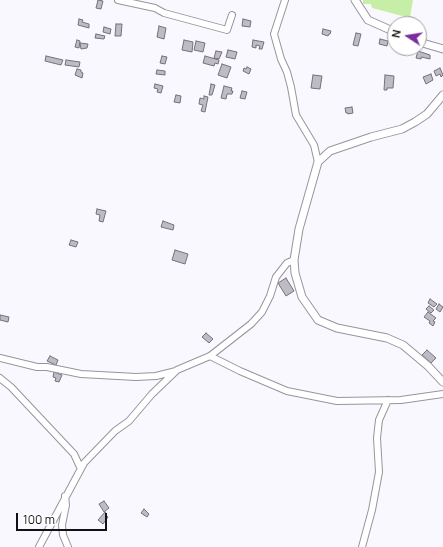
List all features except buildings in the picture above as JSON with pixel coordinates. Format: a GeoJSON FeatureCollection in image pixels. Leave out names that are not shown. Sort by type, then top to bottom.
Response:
{"type":"FeatureCollection","features":[{"type":"Feature","properties":{"kind":"street"},"geometry":{"type":"LineString","coordinates":[[118,0],[155,8],[164,13],[227,30],[232,15]]}},
{"type":"Feature","properties":{"kind":"street"},"geometry":{"type":"LineString","coordinates":[[285,0],[274,34],[281,59],[287,72],[296,115],[314,145],[318,162],[299,229],[294,260],[295,273],[302,297],[318,320],[337,328],[388,338],[403,345],[428,366],[443,382]]}},
{"type":"Feature","properties":{"kind":"street"},"geometry":{"type":"LineString","coordinates":[[355,0],[368,20],[387,28]]}},
{"type":"Feature","properties":{"kind":"street"},"geometry":{"type":"LineString","coordinates":[[427,44],[443,49]]}},
{"type":"Feature","properties":{"kind":"street"},"geometry":{"type":"LineString","coordinates":[[318,162],[330,151],[371,137],[402,129],[427,114],[443,95]]}},
{"type":"Feature","properties":{"kind":"street"},"geometry":{"type":"LineString","coordinates":[[0,358],[37,367],[47,367],[81,374],[136,377],[156,376],[177,370],[210,356],[251,324],[262,312],[270,296],[276,277],[287,263],[294,260]]}},
{"type":"Feature","properties":{"kind":"street"},"geometry":{"type":"LineString","coordinates":[[210,356],[240,371],[287,391],[337,401],[401,400],[443,394]]}},
{"type":"Feature","properties":{"kind":"street"},"geometry":{"type":"LineString","coordinates":[[39,547],[80,467],[104,441],[129,421],[152,394],[177,370]]}},
{"type":"Feature","properties":{"kind":"street"},"geometry":{"type":"LineString","coordinates":[[0,378],[11,387],[74,454],[80,467]]}},
{"type":"Feature","properties":{"kind":"street"},"geometry":{"type":"LineString","coordinates":[[362,547],[372,510],[379,472],[377,438],[379,420],[388,400]]}},
{"type":"Feature","properties":{"kind":"street"},"geometry":{"type":"LineString","coordinates":[[65,496],[66,505],[62,525],[63,535],[68,547]]}},
{"type":"Feature","properties":{"kind":"green space"},"geometry":{"type":"Polygon","coordinates":[[[363,0],[413,0],[410,16],[402,16],[372,8],[371,4],[363,4],[363,0]]]}}]}
